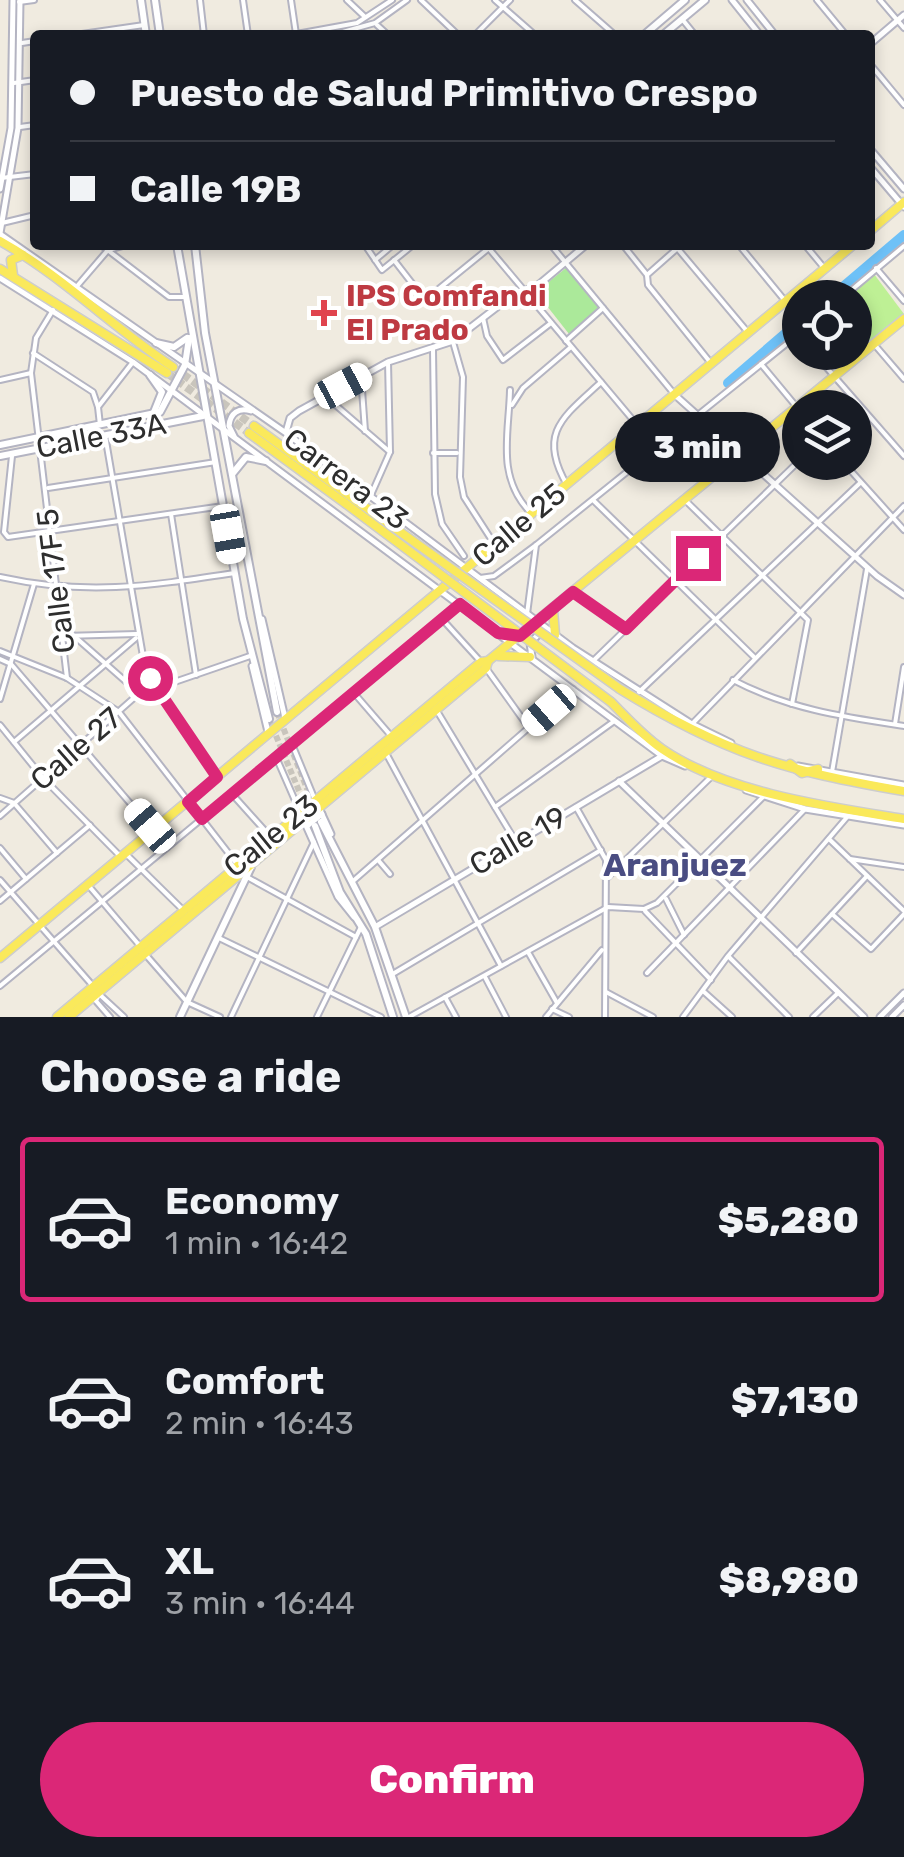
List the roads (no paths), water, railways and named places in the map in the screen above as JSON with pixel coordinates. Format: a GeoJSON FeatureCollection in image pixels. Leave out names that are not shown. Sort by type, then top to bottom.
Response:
{"type":"FeatureCollection","features":[{"type":"Feature","properties":{"kind":"main road"},"geometry":{"type":"LineString","coordinates":[[141,0],[145,30]]}},
{"type":"Feature","properties":{"kind":"main road"},"geometry":{"type":"LineString","coordinates":[[154,0],[159,30]]}},
{"type":"Feature","properties":{"kind":"main road"},"geometry":{"type":"LineString","coordinates":[[650,30],[685,0]]}},
{"type":"Feature","properties":{"kind":"main road"},"geometry":{"type":"LineString","coordinates":[[670,30],[705,0]]}},
{"type":"Feature","properties":{"kind":"main road"},"geometry":{"type":"LineString","coordinates":[[875,227],[903,205]]}},
{"type":"Feature","properties":{"kind":"main road"},"geometry":{"type":"LineString","coordinates":[[0,236],[170,370],[0,269]]}},
{"type":"Feature","properties":{"kind":"main road"},"geometry":{"type":"LineString","coordinates":[[178,250],[243,619],[269,718]]}},
{"type":"Feature","properties":{"kind":"main road"},"geometry":{"type":"LineString","coordinates":[[196,250],[232,479],[281,716]]}},
{"type":"Feature","properties":{"kind":"main road","name":"Calle 25"},"geometry":{"type":"LineString","coordinates":[[812,280],[847,250]]}},
{"type":"Feature","properties":{"kind":"main road"},"geometry":{"type":"LineString","coordinates":[[15,278],[11,260],[18,255],[28,257]]}},
{"type":"Feature","properties":{"kind":"main road","name":"Calle 25"},"geometry":{"type":"LineString","coordinates":[[0,958],[188,802],[281,716],[441,592],[782,305]]}},
{"type":"Feature","properties":{"kind":"main road","name":"Calle 23"},"geometry":{"type":"LineString","coordinates":[[820,390],[904,319]]}},
{"type":"Feature","properties":{"kind":"main road"},"geometry":{"type":"LineString","coordinates":[[173,394],[185,365],[190,322]]}},
{"type":"Feature","properties":{"kind":"main road"},"geometry":{"type":"LineString","coordinates":[[156,343],[178,346],[189,332]]}},
{"type":"Feature","properties":{"kind":"main road"},"geometry":{"type":"LineString","coordinates":[[145,416],[157,409],[162,398],[160,386],[150,375]]}},
{"type":"Feature","properties":{"kind":"main road","name":"Calle 33A"},"geometry":{"type":"LineString","coordinates":[[0,456],[161,411],[173,394]]}},
{"type":"Feature","properties":{"kind":"main road","name":"Calle 33A"},"geometry":{"type":"LineString","coordinates":[[0,446],[104,435],[206,418]]}},
{"type":"Feature","properties":{"kind":"main road","name":"Calle 23"},"geometry":{"type":"LineString","coordinates":[[143,951],[182,909],[236,864],[782,422]]}},
{"type":"Feature","properties":{"kind":"main road","name":"Carrera 23"},"geometry":{"type":"LineString","coordinates":[[251,430],[620,689],[738,753],[802,774],[904,788]]}},
{"type":"Feature","properties":{"kind":"main road"},"geometry":{"type":"LineString","coordinates":[[232,479],[242,459],[266,461]]}},
{"type":"Feature","properties":{"kind":"main road","name":"Carrera 23"},"geometry":{"type":"LineString","coordinates":[[348,500],[611,702],[663,754],[781,796],[904,822]]}},
{"type":"Feature","properties":{"kind":"main road"},"geometry":{"type":"LineString","coordinates":[[464,572],[476,578]]}},
{"type":"Feature","properties":{"kind":"main road"},"geometry":{"type":"LineString","coordinates":[[432,585],[432,599]]}},
{"type":"Feature","properties":{"kind":"main road"},"geometry":{"type":"LineString","coordinates":[[554,609],[554,634]]}},
{"type":"Feature","properties":{"kind":"main road"},"geometry":{"type":"LineString","coordinates":[[525,613],[528,630]]}},
{"type":"Feature","properties":{"kind":"main road"},"geometry":{"type":"LineString","coordinates":[[498,633],[520,636]]}},
{"type":"Feature","properties":{"kind":"main road"},"geometry":{"type":"LineString","coordinates":[[487,662],[532,659]]}},
{"type":"Feature","properties":{"kind":"main road","name":"Calle 23"},"geometry":{"type":"LineString","coordinates":[[57,1017],[247,872],[277,844],[315,820],[487,662]]}},
{"type":"Feature","properties":{"kind":"main road"},"geometry":{"type":"LineString","coordinates":[[790,764],[802,774],[818,770]]}},
{"type":"Feature","properties":{"kind":"main road"},"geometry":{"type":"LineString","coordinates":[[341,778],[357,780]]}},
{"type":"Feature","properties":{"kind":"main road"},"geometry":{"type":"LineString","coordinates":[[315,820],[362,926],[393,1017]]}},
{"type":"Feature","properties":{"kind":"main road"},"geometry":{"type":"LineString","coordinates":[[315,820],[374,925],[407,1017]]}},
{"type":"Feature","properties":{"kind":"main road"},"geometry":{"type":"LineString","coordinates":[[180,1017],[247,872]]}},
{"type":"Feature","properties":{"kind":"main road","name":"Calle 23"},"geometry":{"type":"LineString","coordinates":[[70,1017],[96,990]]}},
{"type":"Feature","properties":{"kind":"street"},"geometry":{"type":"LineString","coordinates":[[16,0],[34,0]]}},
{"type":"Feature","properties":{"kind":"street"},"geometry":{"type":"LineString","coordinates":[[0,190],[15,128],[22,43],[16,0]]}},
{"type":"Feature","properties":{"kind":"street"},"geometry":{"type":"LineString","coordinates":[[16,0],[18,82]]}},
{"type":"Feature","properties":{"kind":"street"},"geometry":{"type":"LineString","coordinates":[[200,0],[203,30]]}},
{"type":"Feature","properties":{"kind":"street"},"geometry":{"type":"LineString","coordinates":[[243,0],[247,30]]}},
{"type":"Feature","properties":{"kind":"street"},"geometry":{"type":"LineString","coordinates":[[291,0],[293,30]]}},
{"type":"Feature","properties":{"kind":"street"},"geometry":{"type":"LineString","coordinates":[[347,0],[383,30]]}},
{"type":"Feature","properties":{"kind":"street"},"geometry":{"type":"LineString","coordinates":[[316,30],[366,19],[392,0]]}},
{"type":"Feature","properties":{"kind":"street"},"geometry":{"type":"LineString","coordinates":[[350,30],[375,23],[407,0]]}},
{"type":"Feature","properties":{"kind":"street"},"geometry":{"type":"LineString","coordinates":[[422,0],[453,30]]}},
{"type":"Feature","properties":{"kind":"street"},"geometry":{"type":"LineString","coordinates":[[495,0],[528,30]]}},
{"type":"Feature","properties":{"kind":"street"},"geometry":{"type":"LineString","coordinates":[[480,30],[510,0]]}},
{"type":"Feature","properties":{"kind":"street"},"geometry":{"type":"LineString","coordinates":[[576,0],[609,30]]}},
{"type":"Feature","properties":{"kind":"street"},"geometry":{"type":"LineString","coordinates":[[582,6],[590,0]]}},
{"type":"Feature","properties":{"kind":"street"},"geometry":{"type":"LineString","coordinates":[[732,0],[756,30]]}},
{"type":"Feature","properties":{"kind":"street"},"geometry":{"type":"LineString","coordinates":[[747,0],[771,30]]}},
{"type":"Feature","properties":{"kind":"street"},"geometry":{"type":"LineString","coordinates":[[816,0],[842,30]]}},
{"type":"Feature","properties":{"kind":"street"},"geometry":{"type":"LineString","coordinates":[[880,0],[904,28]]}},
{"type":"Feature","properties":{"kind":"street"},"geometry":{"type":"LineString","coordinates":[[875,40],[904,15]]}},
{"type":"Feature","properties":{"kind":"street"},"geometry":{"type":"LineString","coordinates":[[682,19],[691,30]]}},
{"type":"Feature","properties":{"kind":"street"},"geometry":{"type":"LineString","coordinates":[[110,30],[144,25]]}},
{"type":"Feature","properties":{"kind":"street"},"geometry":{"type":"LineString","coordinates":[[22,43],[30,42]]}},
{"type":"Feature","properties":{"kind":"street"},"geometry":{"type":"LineString","coordinates":[[875,70],[904,105]]}},
{"type":"Feature","properties":{"kind":"street"},"geometry":{"type":"LineString","coordinates":[[18,82],[30,81]]}},
{"type":"Feature","properties":{"kind":"street"},"geometry":{"type":"LineString","coordinates":[[0,122],[15,128],[30,126]]}},
{"type":"Feature","properties":{"kind":"street"},"geometry":{"type":"LineString","coordinates":[[875,155],[904,189]]}},
{"type":"Feature","properties":{"kind":"street"},"geometry":{"type":"LineString","coordinates":[[875,173],[903,205]]}},
{"type":"Feature","properties":{"kind":"street"},"geometry":{"type":"LineString","coordinates":[[4,179],[30,175]]}},
{"type":"Feature","properties":{"kind":"street"},"geometry":{"type":"LineString","coordinates":[[0,236],[4,179]]}},
{"type":"Feature","properties":{"kind":"street"},"geometry":{"type":"LineString","coordinates":[[2,222],[30,216]]}},
{"type":"Feature","properties":{"kind":"street","name":"Carrera 23"},"geometry":{"type":"LineString","coordinates":[[0,236],[78,285],[286,434],[442,551],[464,572]]}},
{"type":"Feature","properties":{"kind":"street"},"geometry":{"type":"LineString","coordinates":[[862,280],[904,246]]}},
{"type":"Feature","properties":{"kind":"street"},"geometry":{"type":"LineString","coordinates":[[78,285],[108,250],[169,296],[186,297]]}},
{"type":"Feature","properties":{"kind":"street"},"geometry":{"type":"LineString","coordinates":[[369,250],[382,270],[407,250]]}},
{"type":"Feature","properties":{"kind":"street"},"geometry":{"type":"LineString","coordinates":[[375,260],[387,250]]}},
{"type":"Feature","properties":{"kind":"street"},"geometry":{"type":"LineString","coordinates":[[394,260],[425,300],[482,250]]}},
{"type":"Feature","properties":{"kind":"street"},"geometry":{"type":"LineString","coordinates":[[490,250],[638,426]]}},
{"type":"Feature","properties":{"kind":"street"},"geometry":{"type":"LineString","coordinates":[[555,250],[696,415],[854,556],[904,595]]}},
{"type":"Feature","properties":{"kind":"street"},"geometry":{"type":"LineString","coordinates":[[286,434],[292,416],[388,362],[453,341],[580,250]]}},
{"type":"Feature","properties":{"kind":"street"},"geometry":{"type":"LineString","coordinates":[[627,250],[712,364]]}},
{"type":"Feature","properties":{"kind":"street"},"geometry":{"type":"LineString","coordinates":[[647,276],[676,250]]}},
{"type":"Feature","properties":{"kind":"street"},"geometry":{"type":"LineString","coordinates":[[683,250],[750,333]]}},
{"type":"Feature","properties":{"kind":"street"},"geometry":{"type":"LineString","coordinates":[[743,250],[782,297]]}},
{"type":"Feature","properties":{"kind":"street"},"geometry":{"type":"LineString","coordinates":[[809,250],[825,269]]}},
{"type":"Feature","properties":{"kind":"street"},"geometry":{"type":"LineString","coordinates":[[876,268],[904,302]]}},
{"type":"Feature","properties":{"kind":"street","name":"Carrera 23"},"geometry":{"type":"LineString","coordinates":[[0,278],[133,362],[663,754],[763,797],[806,809],[904,822]]}},
{"type":"Feature","properties":{"kind":"street"},"geometry":{"type":"LineString","coordinates":[[566,340],[603,308]]}},
{"type":"Feature","properties":{"kind":"street","name":"Calle 17F 5"},"geometry":{"type":"LineString","coordinates":[[53,310],[41,328],[31,373],[67,678]]}},
{"type":"Feature","properties":{"kind":"street"},"geometry":{"type":"LineString","coordinates":[[482,318],[487,336],[504,360],[552,323]]}},
{"type":"Feature","properties":{"kind":"street"},"geometry":{"type":"LineString","coordinates":[[453,341],[463,377],[457,453],[464,497],[496,546]]}},
{"type":"Feature","properties":{"kind":"street"},"geometry":{"type":"LineString","coordinates":[[874,344],[904,379]]}},
{"type":"Feature","properties":{"kind":"street"},"geometry":{"type":"LineString","coordinates":[[432,347],[438,511],[464,556]]}},
{"type":"Feature","properties":{"kind":"street"},"geometry":{"type":"LineString","coordinates":[[509,409],[523,388],[571,347]]}},
{"type":"Feature","properties":{"kind":"street"},"geometry":{"type":"LineString","coordinates":[[476,578],[494,576],[782,348]]}},
{"type":"Feature","properties":{"kind":"street"},"geometry":{"type":"LineString","coordinates":[[33,353],[93,392],[100,426]]}},
{"type":"Feature","properties":{"kind":"street"},"geometry":{"type":"LineString","coordinates":[[98,407],[133,362]]}},
{"type":"Feature","properties":{"kind":"street"},"geometry":{"type":"LineString","coordinates":[[371,496],[390,452],[388,362]]}},
{"type":"Feature","properties":{"kind":"street"},"geometry":{"type":"LineString","coordinates":[[762,364],[783,390]]}},
{"type":"Feature","properties":{"kind":"street"},"geometry":{"type":"LineString","coordinates":[[830,370],[904,456]]}},
{"type":"Feature","properties":{"kind":"street"},"geometry":{"type":"LineString","coordinates":[[0,380],[31,373]]}},
{"type":"Feature","properties":{"kind":"street"},"geometry":{"type":"LineString","coordinates":[[361,376],[365,431]]}},
{"type":"Feature","properties":{"kind":"street"},"geometry":{"type":"LineString","coordinates":[[567,485],[552,448],[560,421],[601,382]]}},
{"type":"Feature","properties":{"kind":"street"},"geometry":{"type":"LineString","coordinates":[[510,390],[506,470],[514,492],[532,515]]}},
{"type":"Feature","properties":{"kind":"street"},"geometry":{"type":"LineString","coordinates":[[324,396],[390,452]]}},
{"type":"Feature","properties":{"kind":"street"},"geometry":{"type":"LineString","coordinates":[[240,442],[229,428],[232,416],[244,409],[258,414]]}},
{"type":"Feature","properties":{"kind":"street"},"geometry":{"type":"LineString","coordinates":[[104,435],[138,635],[152,682],[217,777]]}},
{"type":"Feature","properties":{"kind":"street"},"geometry":{"type":"LineString","coordinates":[[433,453],[457,453]]}},
{"type":"Feature","properties":{"kind":"street"},"geometry":{"type":"LineString","coordinates":[[12,454],[5,535],[224,506]]}},
{"type":"Feature","properties":{"kind":"street"},"geometry":{"type":"LineString","coordinates":[[46,488],[216,462]]}},
{"type":"Feature","properties":{"kind":"street"},"geometry":{"type":"LineString","coordinates":[[593,661],[782,477]]}},
{"type":"Feature","properties":{"kind":"street"},"geometry":{"type":"LineString","coordinates":[[858,480],[904,530]]}},
{"type":"Feature","properties":{"kind":"street"},"geometry":{"type":"LineString","coordinates":[[639,692],[860,483]]}},
{"type":"Feature","properties":{"kind":"street"},"geometry":{"type":"LineString","coordinates":[[684,499],[801,609],[807,630],[792,704]]}},
{"type":"Feature","properties":{"kind":"street"},"geometry":{"type":"LineString","coordinates":[[593,500],[755,658]]}},
{"type":"Feature","properties":{"kind":"street"},"geometry":{"type":"LineString","coordinates":[[689,726],[904,506]]}},
{"type":"Feature","properties":{"kind":"street"},"geometry":{"type":"LineString","coordinates":[[171,514],[196,675]]}},
{"type":"Feature","properties":{"kind":"street"},"geometry":{"type":"LineString","coordinates":[[525,613],[536,544]]}},
{"type":"Feature","properties":{"kind":"street"},"geometry":{"type":"LineString","coordinates":[[391,555],[433,579],[446,569],[442,551]]}},
{"type":"Feature","properties":{"kind":"street"},"geometry":{"type":"LineString","coordinates":[[832,772],[867,567]]}},
{"type":"Feature","properties":{"kind":"street"},"geometry":{"type":"LineString","coordinates":[[0,577],[58,590],[129,588],[235,573]]}},
{"type":"Feature","properties":{"kind":"street"},"geometry":{"type":"LineString","coordinates":[[476,578],[689,726],[790,764],[904,788]]}},
{"type":"Feature","properties":{"kind":"street"},"geometry":{"type":"LineString","coordinates":[[0,698],[34,584]]}},
{"type":"Feature","properties":{"kind":"street"},"geometry":{"type":"LineString","coordinates":[[573,592],[626,629]]}},
{"type":"Feature","properties":{"kind":"street"},"geometry":{"type":"LineString","coordinates":[[0,986],[460,604]]}},
{"type":"Feature","properties":{"kind":"street"},"geometry":{"type":"LineString","coordinates":[[261,615],[281,716]]}},
{"type":"Feature","properties":{"kind":"street"},"geometry":{"type":"LineString","coordinates":[[243,619],[268,732]]}},
{"type":"Feature","properties":{"kind":"street"},"geometry":{"type":"LineString","coordinates":[[442,619],[487,662],[529,728]]}},
{"type":"Feature","properties":{"kind":"street"},"geometry":{"type":"LineString","coordinates":[[532,659],[532,639],[543,632],[554,634]]}},
{"type":"Feature","properties":{"kind":"street"},"geometry":{"type":"LineString","coordinates":[[63,636],[138,635]]}},
{"type":"Feature","properties":{"kind":"street"},"geometry":{"type":"LineString","coordinates":[[14,742],[138,635]]}},
{"type":"Feature","properties":{"kind":"street"},"geometry":{"type":"LineString","coordinates":[[73,636],[140,694]]}},
{"type":"Feature","properties":{"kind":"street"},"geometry":{"type":"LineString","coordinates":[[0,652],[81,685],[119,712],[236,864],[288,901],[356,937]]}},
{"type":"Feature","properties":{"kind":"street"},"geometry":{"type":"LineString","coordinates":[[157,688],[250,656]]}},
{"type":"Feature","properties":{"kind":"street"},"geometry":{"type":"LineString","coordinates":[[0,659],[11,664],[153,830]]}},
{"type":"Feature","properties":{"kind":"street"},"geometry":{"type":"LineString","coordinates":[[895,724],[904,667]]}},
{"type":"Feature","properties":{"kind":"street"},"geometry":{"type":"LineString","coordinates":[[734,680],[792,704],[841,718],[904,726]]}},
{"type":"Feature","properties":{"kind":"street","name":"Calle 27"},"geometry":{"type":"LineString","coordinates":[[0,816],[152,682]]}},
{"type":"Feature","properties":{"kind":"street"},"geometry":{"type":"LineString","coordinates":[[352,882],[573,690]]}},
{"type":"Feature","properties":{"kind":"street"},"geometry":{"type":"LineString","coordinates":[[354,693],[392,737]]}},
{"type":"Feature","properties":{"kind":"street"},"geometry":{"type":"LineString","coordinates":[[437,711],[516,842]]}},
{"type":"Feature","properties":{"kind":"street"},"geometry":{"type":"LineString","coordinates":[[496,807],[615,721]]}},
{"type":"Feature","properties":{"kind":"street"},"geometry":{"type":"LineString","coordinates":[[0,726],[43,778],[123,855],[144,867],[182,909]]}},
{"type":"Feature","properties":{"kind":"street"},"geometry":{"type":"LineString","coordinates":[[231,1017],[314,842],[315,800],[292,744]]}},
{"type":"Feature","properties":{"kind":"street"},"geometry":{"type":"LineString","coordinates":[[387,754],[501,966]]}},
{"type":"Feature","properties":{"kind":"street","name":"Calle 19"},"geometry":{"type":"LineString","coordinates":[[374,925],[663,754]]}},
{"type":"Feature","properties":{"kind":"street"},"geometry":{"type":"LineString","coordinates":[[276,757],[300,812],[315,820],[374,925]]}},
{"type":"Feature","properties":{"kind":"street"},"geometry":{"type":"LineString","coordinates":[[607,879],[711,777]]}},
{"type":"Feature","properties":{"kind":"street"},"geometry":{"type":"LineString","coordinates":[[619,780],[864,1017]]}},
{"type":"Feature","properties":{"kind":"street"},"geometry":{"type":"LineString","coordinates":[[232,794],[277,844]]}},
{"type":"Feature","properties":{"kind":"street"},"geometry":{"type":"LineString","coordinates":[[407,1017],[608,907],[644,909],[666,896],[763,797]]}},
{"type":"Feature","properties":{"kind":"street"},"geometry":{"type":"LineString","coordinates":[[0,798],[14,803],[57,853]]}},
{"type":"Feature","properties":{"kind":"street"},"geometry":{"type":"LineString","coordinates":[[576,807],[601,850],[607,879],[602,950],[605,1017]]}},
{"type":"Feature","properties":{"kind":"street"},"geometry":{"type":"LineString","coordinates":[[646,973],[806,809]]}},
{"type":"Feature","properties":{"kind":"street"},"geometry":{"type":"LineString","coordinates":[[683,1017],[759,918],[848,816]]}},
{"type":"Feature","properties":{"kind":"street"},"geometry":{"type":"LineString","coordinates":[[0,901],[90,825]]}},
{"type":"Feature","properties":{"kind":"street"},"geometry":{"type":"LineString","coordinates":[[829,839],[904,913],[868,948],[832,914]]}},
{"type":"Feature","properties":{"kind":"street"},"geometry":{"type":"LineString","coordinates":[[314,842],[338,898],[356,918]]}},
{"type":"Feature","properties":{"kind":"street"},"geometry":{"type":"LineString","coordinates":[[0,848],[26,879]]}},
{"type":"Feature","properties":{"kind":"street"},"geometry":{"type":"LineString","coordinates":[[390,976],[601,850]]}},
{"type":"Feature","properties":{"kind":"street"},"geometry":{"type":"LineString","coordinates":[[850,859],[904,867]]}},
{"type":"Feature","properties":{"kind":"street"},"geometry":{"type":"LineString","coordinates":[[378,860],[390,874]]}},
{"type":"Feature","properties":{"kind":"street"},"geometry":{"type":"LineString","coordinates":[[796,953],[868,876]]}},
{"type":"Feature","properties":{"kind":"street"},"geometry":{"type":"LineString","coordinates":[[0,880],[124,1017]]}},
{"type":"Feature","properties":{"kind":"street"},"geometry":{"type":"LineString","coordinates":[[88,885],[187,1002],[220,1017]]}},
{"type":"Feature","properties":{"kind":"street"},"geometry":{"type":"LineString","coordinates":[[666,896],[684,935]]}},
{"type":"Feature","properties":{"kind":"street"},"geometry":{"type":"LineString","coordinates":[[644,909],[711,980]]}},
{"type":"Feature","properties":{"kind":"street"},"geometry":{"type":"LineString","coordinates":[[318,1017],[362,926]]}},
{"type":"Feature","properties":{"kind":"street"},"geometry":{"type":"LineString","coordinates":[[218,937],[381,1017]]}},
{"type":"Feature","properties":{"kind":"street"},"geometry":{"type":"LineString","coordinates":[[546,1017],[602,950]]}},
{"type":"Feature","properties":{"kind":"street"},"geometry":{"type":"LineString","coordinates":[[528,952],[557,1003]]}},
{"type":"Feature","properties":{"kind":"street"},"geometry":{"type":"LineString","coordinates":[[728,956],[789,1017]]}},
{"type":"Feature","properties":{"kind":"street"},"geometry":{"type":"LineString","coordinates":[[484,976],[506,1017]]}},
{"type":"Feature","properties":{"kind":"street"},"geometry":{"type":"LineString","coordinates":[[96,990],[96,1001],[110,1017]]}},
{"type":"Feature","properties":{"kind":"street"},"geometry":{"type":"LineString","coordinates":[[703,991],[732,1017]]}},
{"type":"Feature","properties":{"kind":"street"},"geometry":{"type":"LineString","coordinates":[[606,992],[653,1017]]}},
{"type":"Feature","properties":{"kind":"street"},"geometry":{"type":"LineString","coordinates":[[813,1017],[838,993]]}},
{"type":"Feature","properties":{"kind":"street"},"geometry":{"type":"LineString","coordinates":[[880,1017],[904,993]]}},
{"type":"Feature","properties":{"kind":"street"},"geometry":{"type":"LineString","coordinates":[[445,997],[456,1017]]}},
{"type":"Feature","properties":{"kind":"street"},"geometry":{"type":"LineString","coordinates":[[892,1017],[904,1005]]}},
{"type":"Feature","properties":{"kind":"street"},"geometry":{"type":"LineString","coordinates":[[552,1010],[569,1017]]}},
{"type":"Feature","properties":{"kind":"waterway"},"geometry":{"type":"LineString","coordinates":[[851,280],[904,235]]}},
{"type":"Feature","properties":{"kind":"waterway"},"geometry":{"type":"LineString","coordinates":[[728,383],[782,336]]}},
{"type":"Feature","properties":{"kind":"tunnel"},"geometry":{"type":"LineString","coordinates":[[173,367],[254,426]]}},
{"type":"Feature","properties":{"kind":"tunnel"},"geometry":{"type":"LineString","coordinates":[[167,373],[249,433]]}},
{"type":"Feature","properties":{"kind":"tunnel"},"geometry":{"type":"LineString","coordinates":[[277,712],[313,804]]}},
{"type":"Feature","properties":{"kind":"tunnel"},"geometry":{"type":"LineString","coordinates":[[269,719],[307,810]]}},
{"type":"Feature","properties":{"kind":"place","name":"IPS Comfandi El Prado"},"geometry":{"type":"Point","coordinates":[324,313]}},
{"type":"Feature","properties":{"kind":"district","name":"Aranjuez"},"geometry":{"type":"Point","coordinates":[675,865]}}]}
